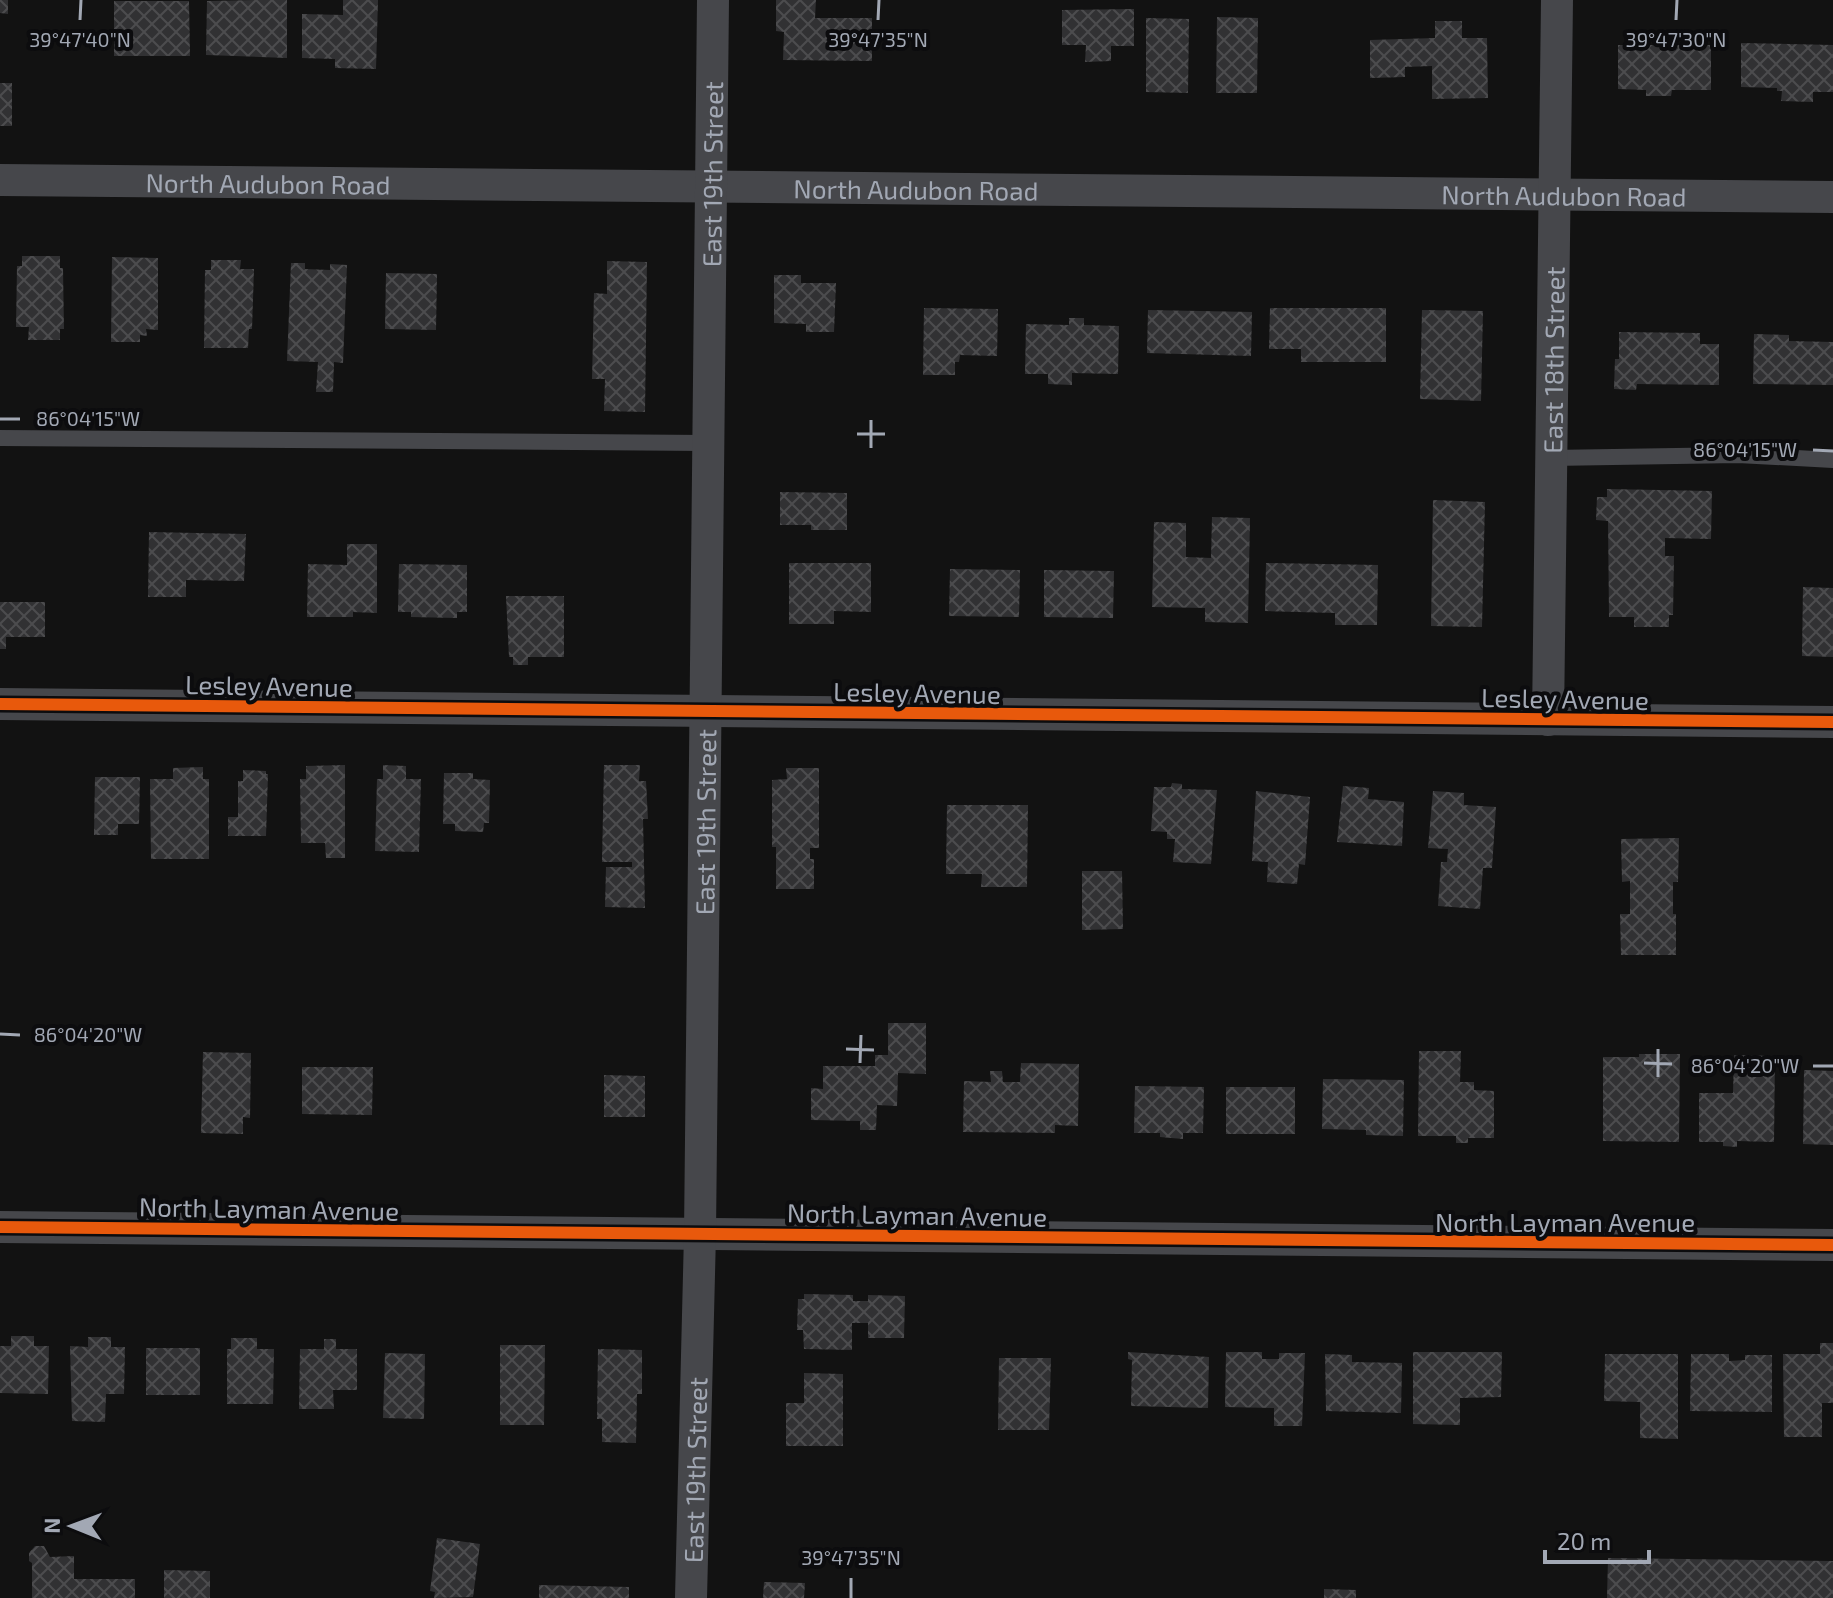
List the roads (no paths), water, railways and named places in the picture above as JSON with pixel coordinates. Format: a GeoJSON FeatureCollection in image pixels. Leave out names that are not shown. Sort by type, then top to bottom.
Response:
{"type":"FeatureCollection","features":[{"type":"Feature","properties":{"kind":"street","name":"East 19th Street"},"geometry":{"type":"LineString","coordinates":[[691,1598],[700,1234],[713,0]]}},
{"type":"Feature","properties":{"kind":"street","name":"East 18th Street"},"geometry":{"type":"LineString","coordinates":[[1548,720],[1557,0]]}},
{"type":"Feature","properties":{"kind":"street","name":"North Audubon Road"},"geometry":{"type":"LineString","coordinates":[[0,180],[1833,197]]}},
{"type":"Feature","properties":{"kind":"street","name":"Lesley Avenue"},"geometry":{"type":"LineString","coordinates":[[0,704],[1833,722]]}},
{"type":"Feature","properties":{"kind":"street","name":"North Layman Avenue"},"geometry":{"type":"LineString","coordinates":[[0,1227],[1833,1245]]}},
{"type":"Feature","properties":{"kind":"lane"},"geometry":{"type":"LineString","coordinates":[[0,438],[707,443]]}},
{"type":"Feature","properties":{"kind":"lane"},"geometry":{"type":"LineString","coordinates":[[1551,458],[1738,455],[1833,460]]}}]}
